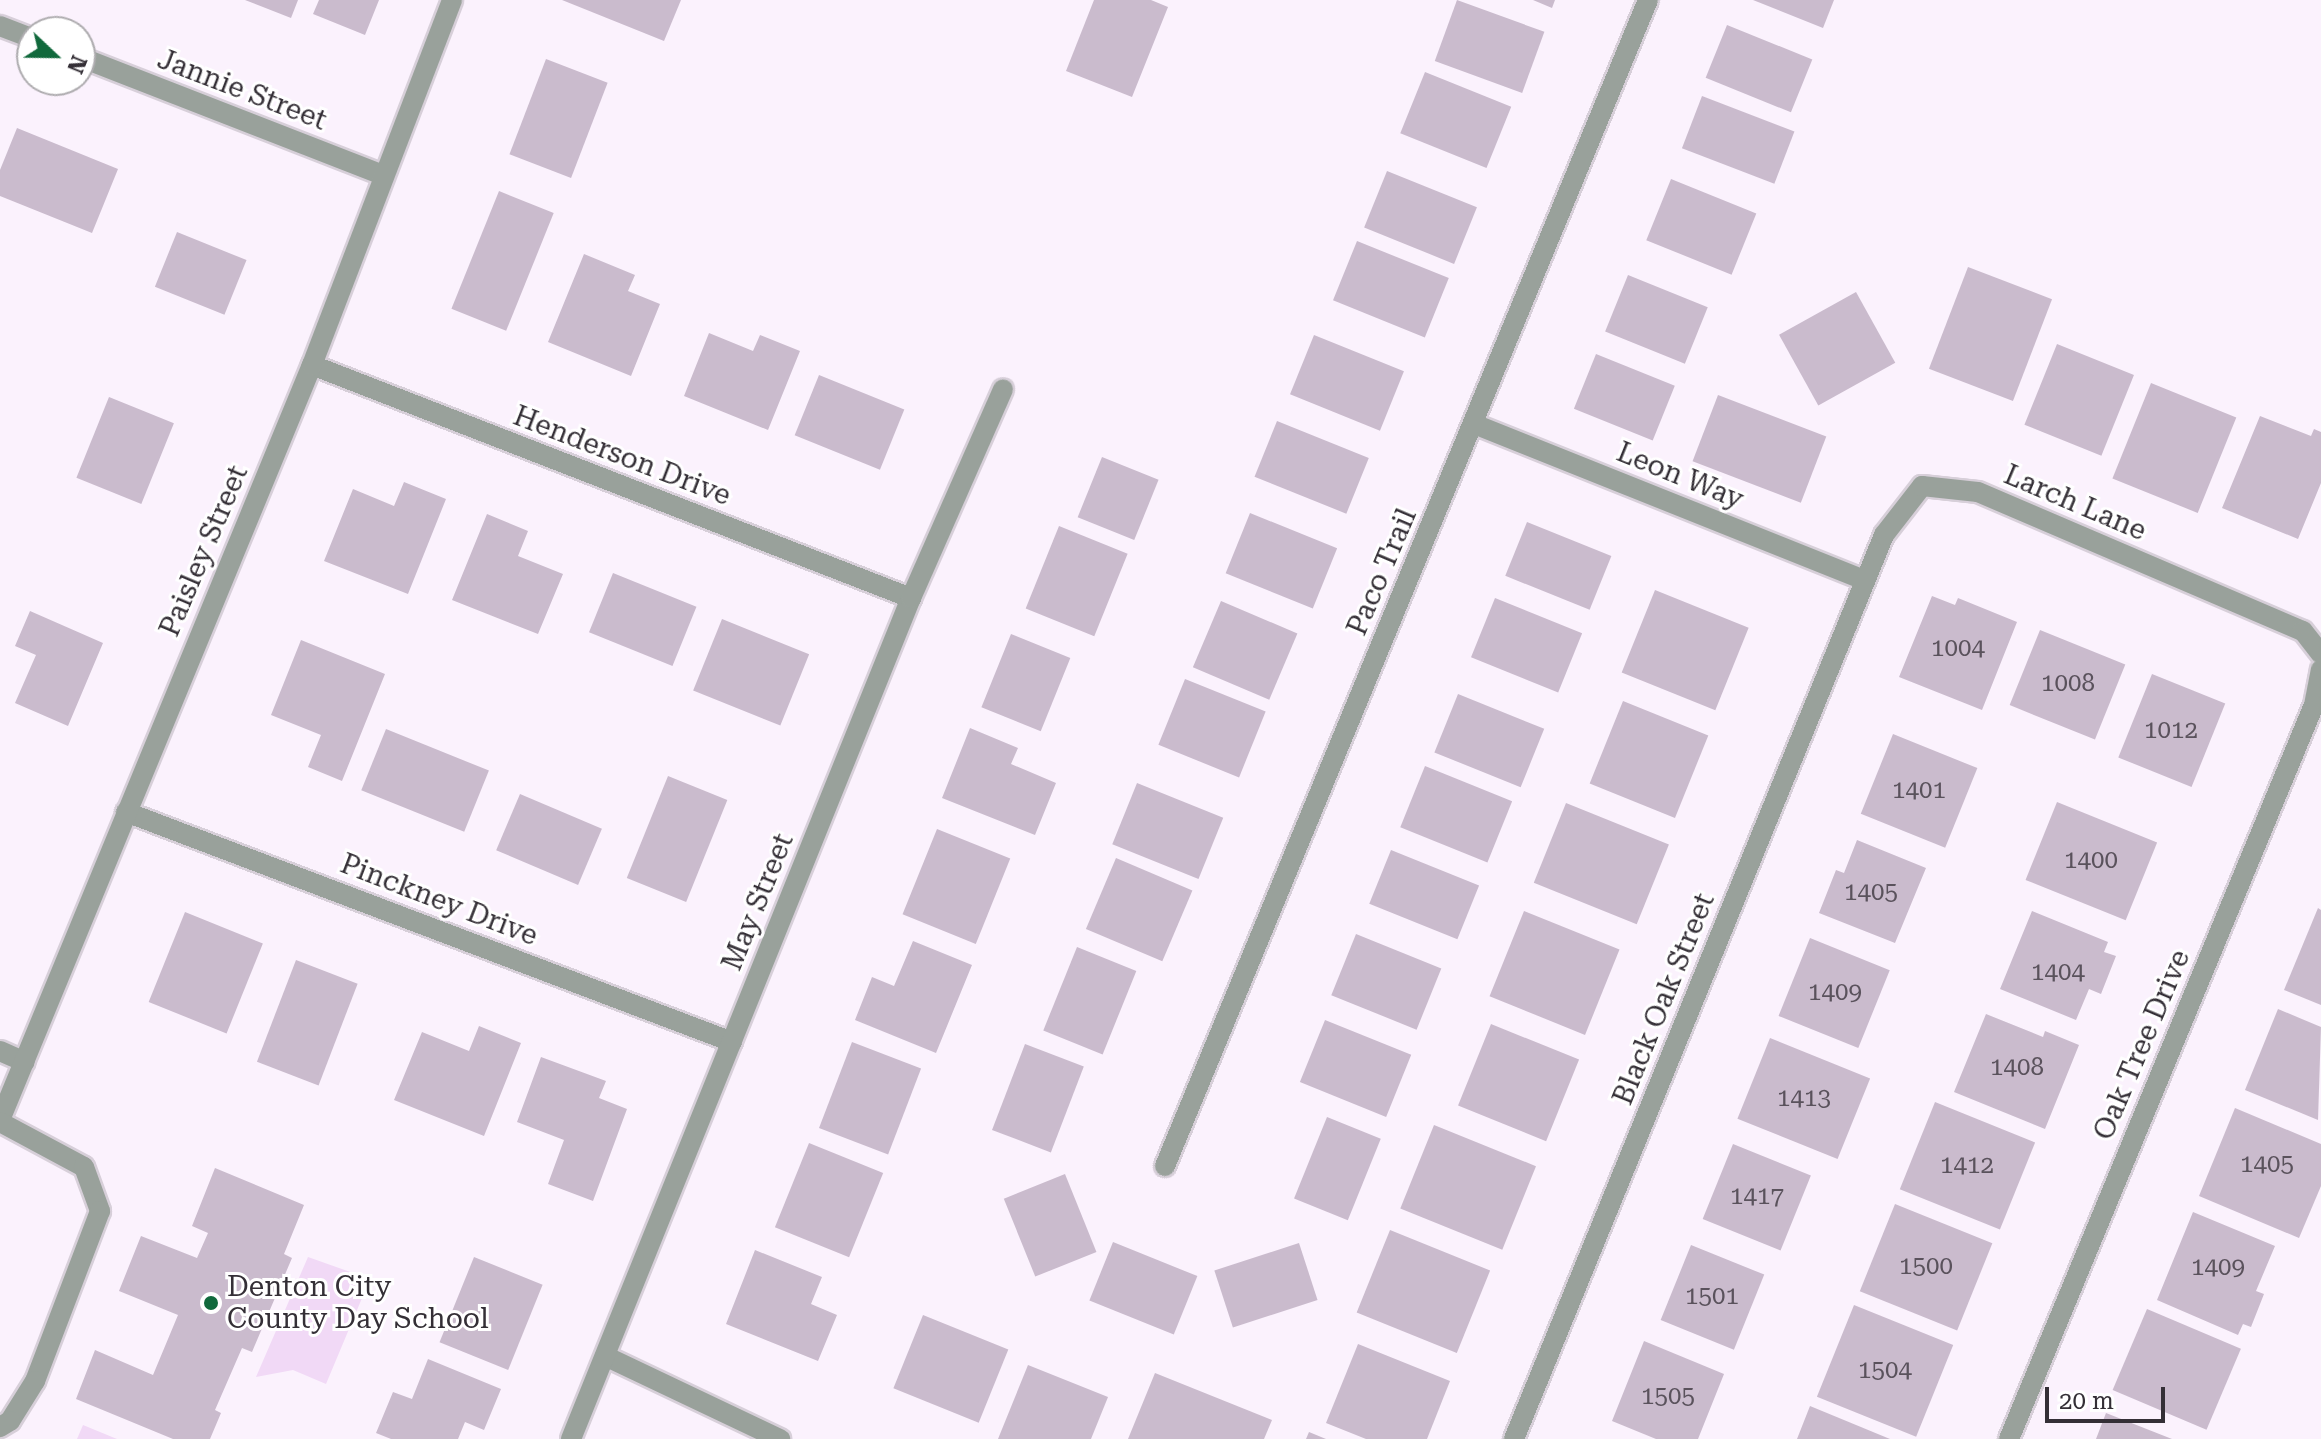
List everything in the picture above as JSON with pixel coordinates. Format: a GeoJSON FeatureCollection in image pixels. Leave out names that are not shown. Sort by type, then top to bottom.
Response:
{"type":"FeatureCollection","features":[{"type":"Feature","properties":{"kind":"street","name":"Paisley Street"},"geometry":{"type":"LineString","coordinates":[[0,1121],[312,365],[452,0]]}},
{"type":"Feature","properties":{"kind":"street","name":"Paco Trail"},"geometry":{"type":"LineString","coordinates":[[1165,1166],[1648,0]]}},
{"type":"Feature","properties":{"kind":"street","name":"Jannie Street"},"geometry":{"type":"LineString","coordinates":[[96,63],[383,175]]}},
{"type":"Feature","properties":{"kind":"street","name":"Henderson Drive"},"geometry":{"type":"LineString","coordinates":[[312,365],[911,598]]}},
{"type":"Feature","properties":{"kind":"street","name":"May Street"},"geometry":{"type":"LineString","coordinates":[[571,1439],[911,598],[1003,389]]}},
{"type":"Feature","properties":{"kind":"street","name":"Leon Way"},"geometry":{"type":"LineString","coordinates":[[1474,424],[1865,580]]}},
{"type":"Feature","properties":{"kind":"street","name":"Larch Lane"},"geometry":{"type":"LineString","coordinates":[[1865,580],[1884,535],[1922,486],[1978,492],[2303,631],[2321,654]]}},
{"type":"Feature","properties":{"kind":"street","name":"Black Oak Street"},"geometry":{"type":"LineString","coordinates":[[1514,1439],[1865,580]]}},
{"type":"Feature","properties":{"kind":"street","name":"Oak Tree Drive"},"geometry":{"type":"LineString","coordinates":[[2009,1439],[2314,705],[2321,670]]}},
{"type":"Feature","properties":{"kind":"street","name":"Pinckney Drive"},"geometry":{"type":"LineString","coordinates":[[126,812],[732,1042]]}},
{"type":"Feature","properties":{"kind":"street"},"geometry":{"type":"LineString","coordinates":[[0,1051],[25,1062]]}},
{"type":"Feature","properties":{"kind":"street"},"geometry":{"type":"LineString","coordinates":[[0,1121],[84,1167],[100,1211],[35,1381],[10,1421],[0,1427]]}},
{"type":"Feature","properties":{"kind":"street"},"geometry":{"type":"LineString","coordinates":[[605,1356],[780,1439]]}},
{"type":"Feature","properties":{"kind":"shaded area"},"geometry":{"type":"Polygon","coordinates":[[[308,1257],[370,1279],[326,1384],[293,1370],[256,1377],[308,1257]]]}},
{"type":"Feature","properties":{"kind":"shaded area"},"geometry":{"type":"Polygon","coordinates":[[[83,1425],[117,1439],[77,1439],[83,1425]]]}},
{"type":"Feature","properties":{"kind":"building"},"geometry":{"type":"Polygon","coordinates":[[[245,0],[298,0],[291,18],[245,0]]]}},
{"type":"Feature","properties":{"kind":"building"},"geometry":{"type":"Polygon","coordinates":[[[319,0],[379,0],[365,35],[313,14],[319,0]]]}},
{"type":"Feature","properties":{"kind":"building"},"geometry":{"type":"Polygon","coordinates":[[[562,0],[681,0],[664,41],[562,0]]]}},
{"type":"Feature","properties":{"kind":"building"},"geometry":{"type":"Polygon","coordinates":[[[1094,0],[1151,0],[1168,7],[1132,97],[1066,71],[1094,0]]]}},
{"type":"Feature","properties":{"kind":"building"},"geometry":{"type":"Polygon","coordinates":[[[1457,0],[1544,32],[1522,93],[1435,61],[1457,0]]]}},
{"type":"Feature","properties":{"kind":"building"},"geometry":{"type":"Polygon","coordinates":[[[1533,0],[1555,0],[1552,8],[1533,0]]]}},
{"type":"Feature","properties":{"kind":"building"},"geometry":{"type":"Polygon","coordinates":[[[1753,0],[1834,0],[1823,28],[1753,0]]]}},
{"type":"Feature","properties":{"kind":"building"},"geometry":{"type":"Polygon","coordinates":[[[1727,25],[1812,59],[1791,112],[1706,78],[1727,25]]]}},
{"type":"Feature","properties":{"kind":"building"},"geometry":{"type":"Polygon","coordinates":[[[546,59],[608,83],[571,178],[509,154],[546,59]]]}},
{"type":"Feature","properties":{"kind":"building"},"geometry":{"type":"Polygon","coordinates":[[[1425,72],[1511,107],[1487,168],[1400,133],[1425,72]]]}},
{"type":"Feature","properties":{"kind":"building"},"geometry":{"type":"Polygon","coordinates":[[[1702,96],[1794,131],[1774,184],[1682,148],[1702,96]]]}},
{"type":"Feature","properties":{"kind":"building"},"geometry":{"type":"Polygon","coordinates":[[[17,128],[118,169],[92,233],[0,196],[0,170],[17,128]]]}},
{"type":"Feature","properties":{"kind":"building"},"geometry":{"type":"Polygon","coordinates":[[[1387,171],[1477,207],[1454,264],[1364,228],[1387,171]]]}},
{"type":"Feature","properties":{"kind":"building"},"geometry":{"type":"Polygon","coordinates":[[[1671,179],[1756,213],[1732,275],[1646,240],[1671,179]]]}},
{"type":"Feature","properties":{"kind":"building"},"geometry":{"type":"Polygon","coordinates":[[[499,191],[554,213],[506,331],[451,309],[499,191]]]}},
{"type":"Feature","properties":{"kind":"building"},"geometry":{"type":"Polygon","coordinates":[[[177,232],[247,260],[224,315],[155,287],[177,232]]]}},
{"type":"Feature","properties":{"kind":"building"},"geometry":{"type":"Polygon","coordinates":[[[1357,241],[1449,278],[1425,337],[1333,300],[1357,241]]]}},
{"type":"Feature","properties":{"kind":"building"},"geometry":{"type":"Polygon","coordinates":[[[584,254],[635,275],[628,291],[660,304],[631,376],[548,342],[584,254]]]}},
{"type":"Feature","properties":{"kind":"building"},"geometry":{"type":"Polygon","coordinates":[[[1968,267],[2052,299],[2013,401],[1929,369],[1968,267]]]}},
{"type":"Feature","properties":{"kind":"building"},"geometry":{"type":"Polygon","coordinates":[[[1628,275],[1708,307],[1685,364],[1605,332],[1628,275]]]}},
{"type":"Feature","properties":{"kind":"building"},"geometry":{"type":"Polygon","coordinates":[[[1856,292],[1895,363],[1818,406],[1779,335],[1856,292]]]}},
{"type":"Feature","properties":{"kind":"building"},"geometry":{"type":"Polygon","coordinates":[[[709,333],[753,351],[760,335],[800,351],[768,430],[684,396],[709,333]]]}},
{"type":"Feature","properties":{"kind":"building"},"geometry":{"type":"Polygon","coordinates":[[[1314,335],[1404,371],[1380,431],[1290,394],[1314,335]]]}},
{"type":"Feature","properties":{"kind":"building"},"geometry":{"type":"Polygon","coordinates":[[[2057,344],[2134,375],[2101,456],[2024,425],[2057,344]]]}},
{"type":"Feature","properties":{"kind":"building"},"geometry":{"type":"Polygon","coordinates":[[[1596,354],[1675,386],[1653,441],[1574,409],[1596,354]]]}},
{"type":"Feature","properties":{"kind":"building"},"geometry":{"type":"Polygon","coordinates":[[[819,375],[904,409],[880,470],[795,435],[819,375]]]}},
{"type":"Feature","properties":{"kind":"building"},"geometry":{"type":"Polygon","coordinates":[[[2151,383],[2236,417],[2198,513],[2112,478],[2151,383]]]}},
{"type":"Feature","properties":{"kind":"building"},"geometry":{"type":"Polygon","coordinates":[[[1718,395],[1826,437],[1801,503],[1693,461],[1718,395]]]}},
{"type":"Feature","properties":{"kind":"building"},"geometry":{"type":"Polygon","coordinates":[[[109,397],[174,423],[141,504],[76,478],[109,397]]]}},
{"type":"Feature","properties":{"kind":"building"},"geometry":{"type":"Polygon","coordinates":[[[2260,416],[2311,436],[2314,429],[2321,432],[2321,483],[2298,539],[2222,508],[2260,416]]]}},
{"type":"Feature","properties":{"kind":"building"},"geometry":{"type":"Polygon","coordinates":[[[1277,421],[1369,458],[1346,514],[1255,477],[1277,421]]]}},
{"type":"Feature","properties":{"kind":"building"},"geometry":{"type":"Polygon","coordinates":[[[1102,457],[1159,480],[1134,540],[1078,517],[1102,457]]]}},
{"type":"Feature","properties":{"kind":"building"},"geometry":{"type":"Polygon","coordinates":[[[404,482],[446,499],[408,594],[324,561],[353,489],[394,506],[404,482]]]}},
{"type":"Feature","properties":{"kind":"building"},"geometry":{"type":"Polygon","coordinates":[[[1250,513],[1337,548],[1313,608],[1226,573],[1250,513]]]}},
{"type":"Feature","properties":{"kind":"building"},"geometry":{"type":"Polygon","coordinates":[[[487,514],[528,531],[518,556],[563,574],[538,634],[452,600],[487,514]]]}},
{"type":"Feature","properties":{"kind":"building"},"geometry":{"type":"Polygon","coordinates":[[[1527,522],[1611,556],[1590,610],[1505,576],[1527,522]]]}},
{"type":"Feature","properties":{"kind":"building"},"geometry":{"type":"Polygon","coordinates":[[[1059,526],[1128,554],[1094,636],[1026,609],[1059,526]]]}},
{"type":"Feature","properties":{"kind":"building"},"geometry":{"type":"Polygon","coordinates":[[[613,573],[696,607],[672,666],[589,632],[613,573]]]}},
{"type":"Feature","properties":{"kind":"building"},"geometry":{"type":"Polygon","coordinates":[[[1655,590],[1749,628],[1715,710],[1622,673],[1655,590]]]}},
{"type":"Feature","properties":{"kind":"building"},"geometry":{"type":"Polygon","coordinates":[[[1932,596],[1955,605],[1958,598],[2017,622],[1982,710],[1899,677],[1932,596]]]}},
{"type":"Feature","properties":{"kind":"building"},"geometry":{"type":"Polygon","coordinates":[[[1495,598],[1582,633],[1558,693],[1471,657],[1495,598]]]}},
{"type":"Feature","properties":{"kind":"building"},"geometry":{"type":"Polygon","coordinates":[[[1221,601],[1297,633],[1269,700],[1193,667],[1221,601]]]}},
{"type":"Feature","properties":{"kind":"building"},"geometry":{"type":"Polygon","coordinates":[[[30,611],[103,643],[68,726],[15,703],[36,655],[15,646],[30,611]]]}},
{"type":"Feature","properties":{"kind":"building"},"geometry":{"type":"Polygon","coordinates":[[[722,619],[809,654],[780,726],[693,690],[722,619]]]}},
{"type":"Feature","properties":{"kind":"building"},"geometry":{"type":"Polygon","coordinates":[[[2040,630],[2125,664],[2095,740],[2010,705],[2040,630]]]}},
{"type":"Feature","properties":{"kind":"building"},"geometry":{"type":"Polygon","coordinates":[[[1011,634],[1070,658],[1041,731],[981,707],[1011,634]]]}},
{"type":"Feature","properties":{"kind":"building"},"geometry":{"type":"Polygon","coordinates":[[[301,640],[385,674],[342,781],[308,767],[321,735],[271,715],[301,640]]]}},
{"type":"Feature","properties":{"kind":"building"},"geometry":{"type":"Polygon","coordinates":[[[2152,674],[2225,704],[2192,787],[2118,757],[2152,674]]]}},
{"type":"Feature","properties":{"kind":"building"},"geometry":{"type":"Polygon","coordinates":[[[1185,679],[1266,712],[1239,777],[1158,745],[1185,679]]]}},
{"type":"Feature","properties":{"kind":"building"},"geometry":{"type":"Polygon","coordinates":[[[1458,694],[1544,729],[1521,787],[1434,752],[1458,694]]]}},
{"type":"Feature","properties":{"kind":"building"},"geometry":{"type":"Polygon","coordinates":[[[1623,701],[1708,735],[1675,818],[1590,784],[1623,701]]]}},
{"type":"Feature","properties":{"kind":"building"},"geometry":{"type":"Polygon","coordinates":[[[970,728],[1018,748],[1011,764],[1056,783],[1035,835],[942,798],[970,728]]]}},
{"type":"Feature","properties":{"kind":"building"},"geometry":{"type":"Polygon","coordinates":[[[386,729],[489,771],[464,832],[361,790],[386,729]]]}},
{"type":"Feature","properties":{"kind":"building"},"geometry":{"type":"Polygon","coordinates":[[[1893,734],[1977,768],[1945,848],[1861,814],[1893,734]]]}},
{"type":"Feature","properties":{"kind":"building"},"geometry":{"type":"Polygon","coordinates":[[[1425,766],[1512,801],[1487,862],[1400,827],[1425,766]]]}},
{"type":"Feature","properties":{"kind":"building"},"geometry":{"type":"Polygon","coordinates":[[[668,776],[727,800],[686,902],[627,878],[668,776]]]}},
{"type":"Feature","properties":{"kind":"building"},"geometry":{"type":"Polygon","coordinates":[[[1137,783],[1223,818],[1199,879],[1112,844],[1137,783]]]}},
{"type":"Feature","properties":{"kind":"building"},"geometry":{"type":"Polygon","coordinates":[[[520,794],[602,829],[578,885],[496,850],[520,794]]]}},
{"type":"Feature","properties":{"kind":"building"},"geometry":{"type":"Polygon","coordinates":[[[2057,802],[2157,842],[2126,920],[2026,880],[2057,802]]]}},
{"type":"Feature","properties":{"kind":"building"},"geometry":{"type":"Polygon","coordinates":[[[1566,803],[1669,845],[1637,924],[1534,883],[1566,803]]]}},
{"type":"Feature","properties":{"kind":"building"},"geometry":{"type":"Polygon","coordinates":[[[937,829],[1010,859],[976,944],[903,914],[937,829]]]}},
{"type":"Feature","properties":{"kind":"building"},"geometry":{"type":"Polygon","coordinates":[[[1857,840],[1926,868],[1895,943],[1819,913],[1836,870],[1844,873],[1857,840]]]}},
{"type":"Feature","properties":{"kind":"building"},"geometry":{"type":"Polygon","coordinates":[[[1391,850],[1479,886],[1457,939],[1369,904],[1391,850]]]}},
{"type":"Feature","properties":{"kind":"building"},"geometry":{"type":"Polygon","coordinates":[[[1116,858],[1192,890],[1162,961],[1086,929],[1116,858]]]}},
{"type":"Feature","properties":{"kind":"building"},"geometry":{"type":"Polygon","coordinates":[[[2318,908],[2321,910],[2321,1005],[2284,990],[2318,908]]]}},
{"type":"Feature","properties":{"kind":"building"},"geometry":{"type":"Polygon","coordinates":[[[1524,911],[1619,950],[1585,1035],[1490,996],[1524,911]]]}},
{"type":"Feature","properties":{"kind":"building"},"geometry":{"type":"Polygon","coordinates":[[[2032,911],[2108,942],[2104,952],[2116,956],[2101,994],[2089,989],[2076,1020],[2000,989],[2032,911]]]}},
{"type":"Feature","properties":{"kind":"building"},"geometry":{"type":"Polygon","coordinates":[[[185,912],[263,943],[227,1033],[149,1002],[185,912]]]}},
{"type":"Feature","properties":{"kind":"building"},"geometry":{"type":"Polygon","coordinates":[[[1356,934],[1441,968],[1417,1030],[1331,995],[1356,934]]]}},
{"type":"Feature","properties":{"kind":"building"},"geometry":{"type":"Polygon","coordinates":[[[1810,938],[1890,970],[1858,1048],[1779,1016],[1810,938]]]}},
{"type":"Feature","properties":{"kind":"building"},"geometry":{"type":"Polygon","coordinates":[[[913,941],[972,965],[936,1053],[855,1020],[872,977],[894,986],[913,941]]]}},
{"type":"Feature","properties":{"kind":"building"},"geometry":{"type":"Polygon","coordinates":[[[1077,947],[1136,971],[1103,1054],[1043,1030],[1077,947]]]}},
{"type":"Feature","properties":{"kind":"building"},"geometry":{"type":"Polygon","coordinates":[[[296,960],[358,984],[319,1085],[257,1062],[296,960]]]}},
{"type":"Feature","properties":{"kind":"building"},"geometry":{"type":"Polygon","coordinates":[[[2278,1009],[2321,1027],[2318,1120],[2245,1090],[2278,1009]]]}},
{"type":"Feature","properties":{"kind":"building"},"geometry":{"type":"Polygon","coordinates":[[[1986,1014],[2043,1037],[2045,1031],[2079,1045],[2045,1129],[1954,1092],[1986,1014]]]}},
{"type":"Feature","properties":{"kind":"building"},"geometry":{"type":"Polygon","coordinates":[[[1325,1020],[1411,1055],[1386,1117],[1300,1082],[1325,1020]]]}},
{"type":"Feature","properties":{"kind":"building"},"geometry":{"type":"Polygon","coordinates":[[[1491,1024],[1579,1060],[1546,1141],[1458,1106],[1491,1024]]]}},
{"type":"Feature","properties":{"kind":"building"},"geometry":{"type":"Polygon","coordinates":[[[479,1026],[521,1043],[484,1136],[394,1100],[422,1032],[469,1051],[479,1026]]]}},
{"type":"Feature","properties":{"kind":"building"},"geometry":{"type":"Polygon","coordinates":[[[1770,1038],[1870,1078],[1838,1159],[1737,1119],[1770,1038]]]}},
{"type":"Feature","properties":{"kind":"building"},"geometry":{"type":"Polygon","coordinates":[[[852,1042],[921,1069],[888,1154],[819,1128],[852,1042]]]}},
{"type":"Feature","properties":{"kind":"building"},"geometry":{"type":"Polygon","coordinates":[[[1025,1044],[1084,1067],[1051,1152],[992,1130],[1025,1044]]]}},
{"type":"Feature","properties":{"kind":"building"},"geometry":{"type":"Polygon","coordinates":[[[541,1057],[606,1081],[599,1098],[627,1109],[593,1201],[548,1184],[564,1140],[517,1122],[541,1057]]]}},
{"type":"Feature","properties":{"kind":"building"},"geometry":{"type":"Polygon","coordinates":[[[1935,1102],[2035,1142],[2000,1230],[1900,1189],[1935,1102]]]}},
{"type":"Feature","properties":{"kind":"building"},"geometry":{"type":"Polygon","coordinates":[[[2235,1108],[2321,1144],[2321,1186],[2299,1238],[2199,1196],[2235,1108]]]}},
{"type":"Feature","properties":{"kind":"building"},"geometry":{"type":"Polygon","coordinates":[[[1327,1117],[1381,1139],[1348,1220],[1294,1199],[1327,1117]]]}},
{"type":"Feature","properties":{"kind":"building"},"geometry":{"type":"Polygon","coordinates":[[[1434,1125],[1536,1166],[1502,1250],[1400,1208],[1434,1125]]]}},
{"type":"Feature","properties":{"kind":"building"},"geometry":{"type":"Polygon","coordinates":[[[809,1143],[883,1173],[849,1257],[775,1227],[809,1143]]]}},
{"type":"Feature","properties":{"kind":"building"},"geometry":{"type":"Polygon","coordinates":[[[1733,1144],[1811,1175],[1781,1251],[1703,1219],[1733,1144]]]}},
{"type":"Feature","properties":{"kind":"building","name":"Denton City County Day School"},"geometry":{"type":"Polygon","coordinates":[[[215,1168],[304,1205],[284,1254],[292,1258],[252,1352],[242,1348],[215,1410],[221,1413],[210,1439],[173,1439],[76,1399],[95,1350],[153,1375],[178,1315],[119,1291],[141,1236],[197,1258],[208,1233],[192,1226],[215,1168]]]}},
{"type":"Feature","properties":{"kind":"building"},"geometry":{"type":"Polygon","coordinates":[[[1065,1174],[1096,1252],[1035,1277],[1004,1199],[1065,1174]]]}},
{"type":"Feature","properties":{"kind":"building"},"geometry":{"type":"Polygon","coordinates":[[[1895,1204],[1992,1243],[1957,1330],[1860,1291],[1895,1204]]]}},
{"type":"Feature","properties":{"kind":"building"},"geometry":{"type":"Polygon","coordinates":[[[2193,1212],[2275,1246],[2256,1291],[2264,1294],[2251,1327],[2243,1324],[2238,1335],[2157,1300],[2193,1212]]]}},
{"type":"Feature","properties":{"kind":"building"},"geometry":{"type":"Polygon","coordinates":[[[1390,1230],[1490,1270],[1457,1353],[1357,1313],[1390,1230]]]}},
{"type":"Feature","properties":{"kind":"building"},"geometry":{"type":"Polygon","coordinates":[[[1113,1242],[1197,1276],[1174,1335],[1089,1300],[1113,1242]]]}},
{"type":"Feature","properties":{"kind":"building"},"geometry":{"type":"Polygon","coordinates":[[[1299,1243],[1318,1300],[1233,1328],[1214,1271],[1299,1243]]]}},
{"type":"Feature","properties":{"kind":"building"},"geometry":{"type":"Polygon","coordinates":[[[1691,1245],[1764,1275],[1734,1350],[1661,1320],[1691,1245]]]}},
{"type":"Feature","properties":{"kind":"building"},"geometry":{"type":"Polygon","coordinates":[[[755,1250],[822,1277],[811,1304],[837,1315],[818,1361],[726,1324],[755,1250]]]}},
{"type":"Feature","properties":{"kind":"building"},"geometry":{"type":"Polygon","coordinates":[[[474,1257],[543,1285],[508,1370],[440,1342],[474,1257]]]}},
{"type":"Feature","properties":{"kind":"building"},"geometry":{"type":"Polygon","coordinates":[[[1854,1305],[1953,1345],[1916,1437],[1817,1397],[1854,1305]]]}},
{"type":"Feature","properties":{"kind":"building"},"geometry":{"type":"Polygon","coordinates":[[[2147,1309],[2241,1349],[2207,1430],[2113,1390],[2147,1309]]]}},
{"type":"Feature","properties":{"kind":"building"},"geometry":{"type":"Polygon","coordinates":[[[923,1315],[1008,1349],[979,1423],[893,1388],[923,1315]]]}},
{"type":"Feature","properties":{"kind":"building"},"geometry":{"type":"Polygon","coordinates":[[[1644,1341],[1724,1374],[1698,1439],[1656,1439],[1612,1421],[1644,1341]]]}},
{"type":"Feature","properties":{"kind":"building"},"geometry":{"type":"Polygon","coordinates":[[[1358,1344],[1450,1381],[1427,1439],[1366,1439],[1326,1423],[1358,1344]]]}},
{"type":"Feature","properties":{"kind":"building"},"geometry":{"type":"Polygon","coordinates":[[[428,1359],[501,1389],[484,1430],[465,1422],[458,1439],[391,1439],[376,1433],[393,1392],[412,1399],[428,1359]]]}},
{"type":"Feature","properties":{"kind":"building"},"geometry":{"type":"Polygon","coordinates":[[[1028,1365],[1108,1397],[1091,1439],[998,1439],[1028,1365]]]}},
{"type":"Feature","properties":{"kind":"building"},"geometry":{"type":"Polygon","coordinates":[[[1155,1373],[1272,1420],[1264,1439],[1128,1439],[1155,1373]]]}},
{"type":"Feature","properties":{"kind":"building"},"geometry":{"type":"Polygon","coordinates":[[[1810,1406],[1890,1439],[1797,1439],[1810,1406]]]}},
{"type":"Feature","properties":{"kind":"building"},"geometry":{"type":"Polygon","coordinates":[[[2106,1413],[2172,1439],[2096,1439],[2106,1413]]]}},
{"type":"Feature","properties":{"kind":"building"},"geometry":{"type":"Polygon","coordinates":[[[1309,1432],[1326,1439],[1306,1439],[1309,1432]]]}},
{"type":"Feature","properties":{"kind":"place","name":"Denton City County Day School"},"geometry":{"type":"Point","coordinates":[211,1303]}}]}
